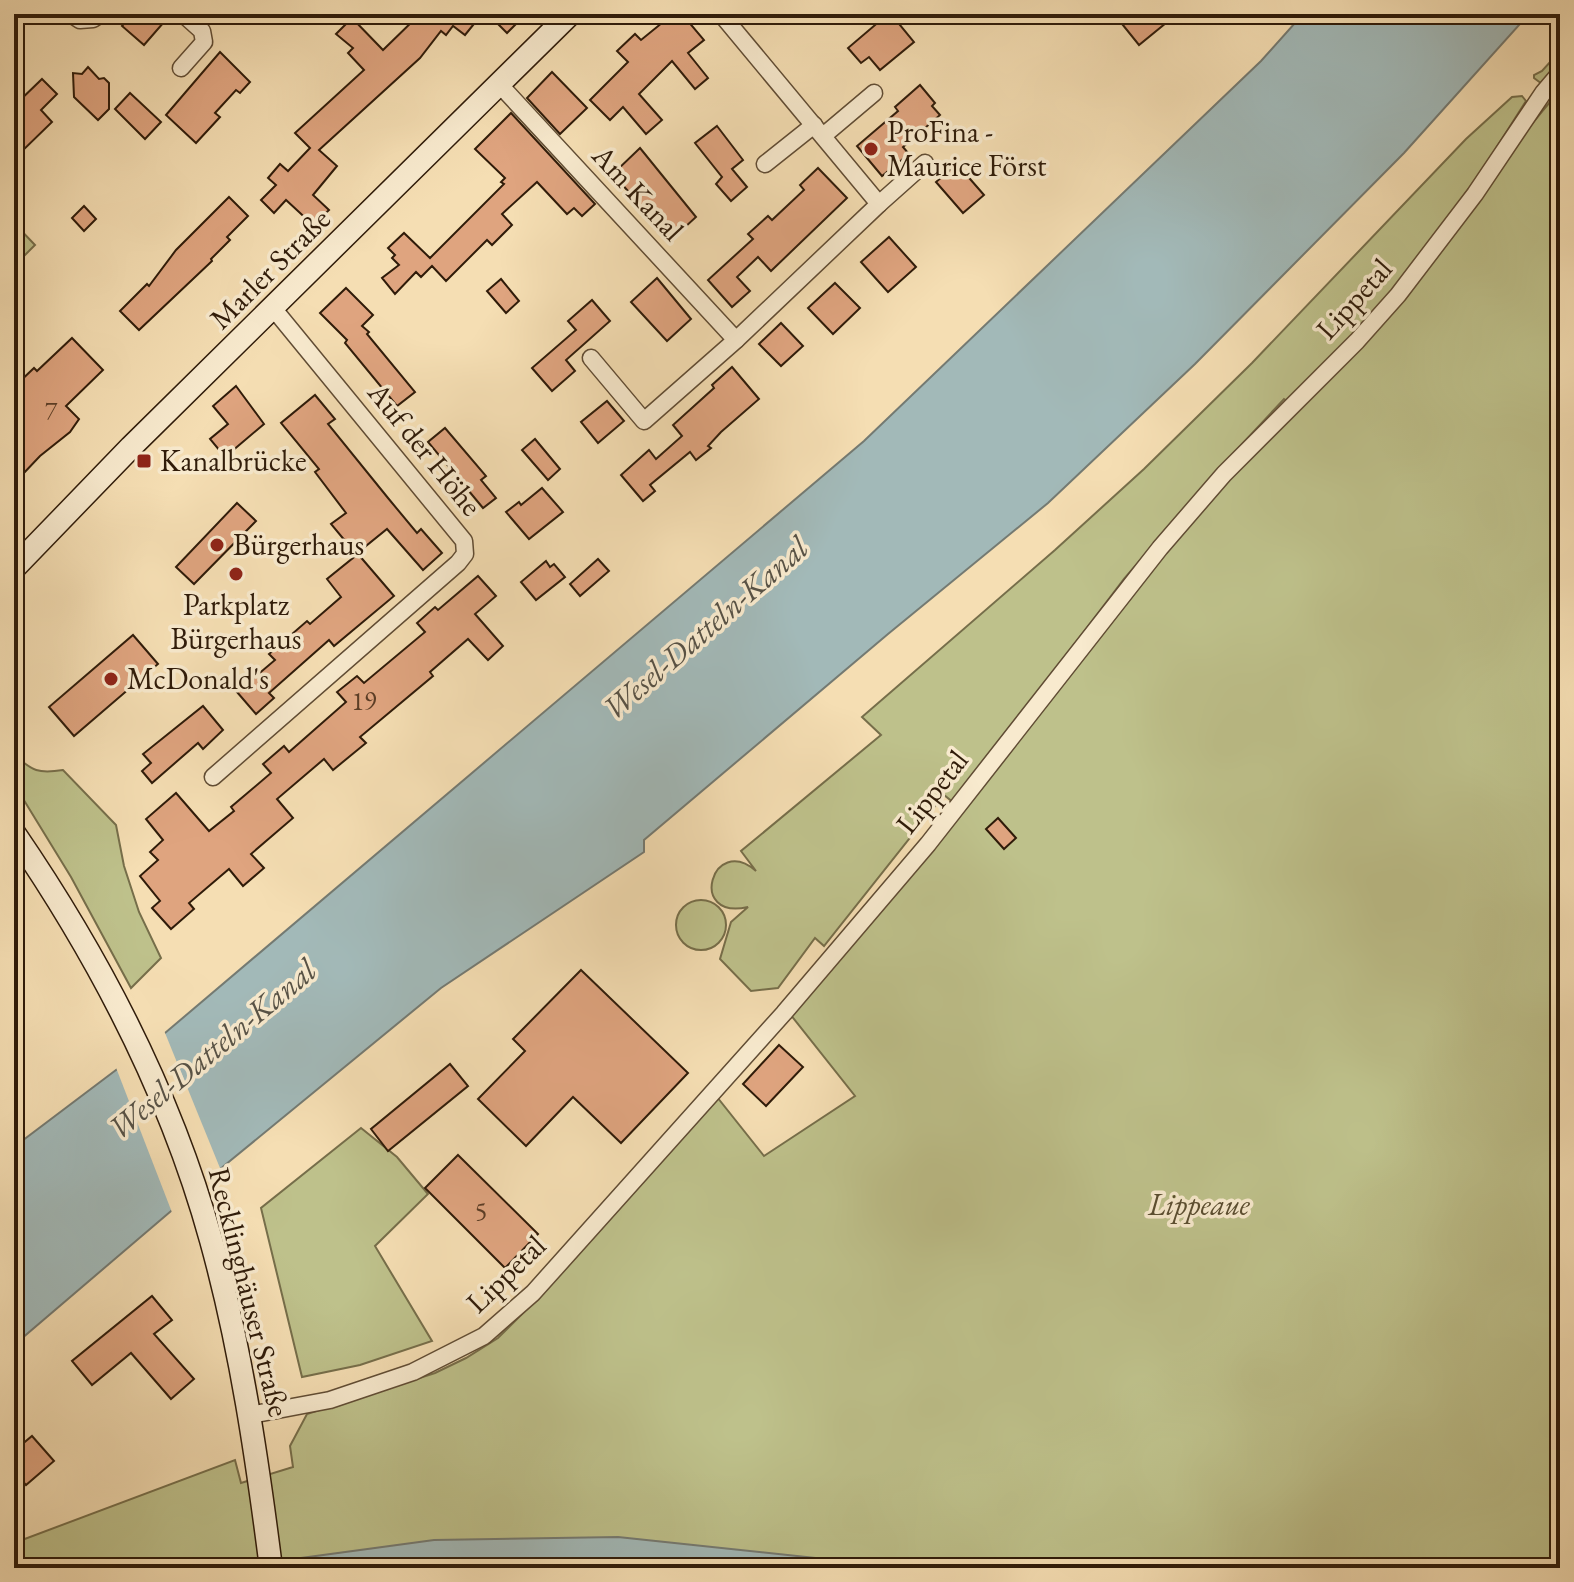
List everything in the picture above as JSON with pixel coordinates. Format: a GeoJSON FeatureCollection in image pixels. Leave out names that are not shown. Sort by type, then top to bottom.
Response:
{"type":"FeatureCollection","features":[{"type":"Feature","properties":{"kind":"main road","name":"Marler Straße"},"geometry":{"type":"LineString","coordinates":[[14,568],[131,447],[570,14]]}},
{"type":"Feature","properties":{"kind":"main road","name":"Recklinghäuser Straße"},"geometry":{"type":"LineString","coordinates":[[14,833],[105,981],[174,1131],[212,1242],[250,1415],[271,1568]]}},
{"type":"Feature","properties":{"kind":"street"},"geometry":{"type":"LineString","coordinates":[[71,14],[80,20],[93,19],[101,14]]}},
{"type":"Feature","properties":{"kind":"street"},"geometry":{"type":"LineString","coordinates":[[181,68],[204,42],[202,31],[183,14]]}},
{"type":"Feature","properties":{"kind":"street"},"geometry":{"type":"LineString","coordinates":[[721,14],[879,204]]}},
{"type":"Feature","properties":{"kind":"street","name":"Lippetal"},"geometry":{"type":"LineString","coordinates":[[250,1415],[330,1400],[413,1372],[484,1336],[533,1293],[784,1013],[918,856],[1160,548],[1224,474],[1357,341],[1398,295],[1475,194],[1543,93],[1560,73]]}},
{"type":"Feature","properties":{"kind":"street","name":"Am Kanal"},"geometry":{"type":"LineString","coordinates":[[500,85],[736,340]]}},
{"type":"Feature","properties":{"kind":"street"},"geometry":{"type":"LineString","coordinates":[[765,164],[874,93]]}},
{"type":"Feature","properties":{"kind":"street"},"geometry":{"type":"LineString","coordinates":[[591,358],[644,421],[736,340],[925,163]]}},
{"type":"Feature","properties":{"kind":"street","name":"Auf der Höhe"},"geometry":{"type":"LineString","coordinates":[[213,777],[465,554],[464,541],[273,308]]}},
{"type":"Feature","properties":{"kind":"green space"},"geometry":{"type":"Polygon","coordinates":[[[1560,51],[1560,64],[1542,84],[1534,75],[1542,71],[1560,51]]]}},
{"type":"Feature","properties":{"kind":"green space","name":"Lippeaue"},"geometry":{"type":"Polygon","coordinates":[[[1560,90],[1560,1568],[14,1568],[14,1543],[235,1460],[241,1483],[293,1467],[290,1446],[307,1414],[435,1373],[498,1338],[534,1302],[717,1097],[764,1156],[855,1096],[790,1014],[931,849],[1183,530],[1398,301],[1489,178],[1560,90]]]}},
{"type":"Feature","properties":{"kind":"green space"},"geometry":{"type":"Polygon","coordinates":[[[1522,96],[1526,101],[1481,172],[1395,290],[1288,402],[1284,399],[1124,579],[954,803],[944,795],[824,946],[815,938],[778,988],[751,991],[720,959],[731,922],[748,907],[729,908],[717,902],[712,892],[718,869],[728,863],[741,862],[756,871],[741,851],[881,735],[862,717],[1144,469],[1252,363],[1466,139],[1512,97],[1522,96]]]}},
{"type":"Feature","properties":{"kind":"green space"},"geometry":{"type":"Polygon","coordinates":[[[14,223],[35,245],[14,266],[14,223]]]}},
{"type":"Feature","properties":{"kind":"green space"},"geometry":{"type":"Polygon","coordinates":[[[14,755],[36,770],[63,770],[116,825],[124,866],[139,912],[161,958],[131,988],[71,877],[14,784],[14,755]]]}},
{"type":"Feature","properties":{"kind":"green space"},"geometry":{"type":"Polygon","coordinates":[[[701,900],[719,907],[726,925],[719,943],[701,950],[683,943],[676,925],[683,907],[701,900]]]}},
{"type":"Feature","properties":{"kind":"green space"},"geometry":{"type":"Polygon","coordinates":[[[361,1128],[397,1157],[428,1194],[375,1246],[432,1341],[360,1365],[302,1377],[261,1208],[361,1128]]]}},
{"type":"Feature","properties":{"kind":"water","name":"Wesel-Datteln-Kanal"},"geometry":{"type":"Polygon","coordinates":[[[1303,14],[1529,14],[1404,153],[1195,364],[1048,503],[644,840],[644,852],[441,988],[225,1165],[14,1345],[14,1147],[165,1033],[864,441],[1261,61],[1303,14]]]}},
{"type":"Feature","properties":{"kind":"water"},"geometry":{"type":"Polygon","coordinates":[[[618,1537],[909,1568],[275,1568],[301,1558],[434,1540],[618,1537]]]}},
{"type":"Feature","properties":{"kind":"pier"},"geometry":{"type":"Polygon","coordinates":[[[163,1028],[222,1173],[173,1215],[115,1065],[163,1028]]]}},
{"type":"Feature","properties":{"kind":"building"},"geometry":{"type":"Polygon","coordinates":[[[132,14],[171,14],[144,45],[122,26],[132,14]]]}},
{"type":"Feature","properties":{"kind":"building"},"geometry":{"type":"Polygon","coordinates":[[[420,14],[482,14],[465,35],[453,26],[446,35],[441,31],[420,58],[319,150],[337,166],[313,195],[329,210],[313,225],[286,200],[274,213],[261,200],[276,185],[268,178],[280,164],[288,171],[310,148],[295,133],[364,70],[348,53],[353,48],[336,34],[352,18],[383,50],[420,14]]]}},
{"type":"Feature","properties":{"kind":"building"},"geometry":{"type":"Polygon","coordinates":[[[488,14],[526,14],[507,33],[488,14]]]}},
{"type":"Feature","properties":{"kind":"building"},"geometry":{"type":"Polygon","coordinates":[[[673,14],[682,14],[704,40],[688,53],[708,78],[695,89],[672,61],[639,94],[662,120],[646,134],[623,107],[610,120],[590,100],[628,62],[617,51],[635,34],[641,40],[673,14]]]}},
{"type":"Feature","properties":{"kind":"building"},"geometry":{"type":"Polygon","coordinates":[[[888,14],[914,42],[880,70],[869,57],[861,63],[848,48],[888,14]]]}},
{"type":"Feature","properties":{"kind":"building"},"geometry":{"type":"Polygon","coordinates":[[[1114,14],[1177,14],[1139,45],[1114,14]]]}},
{"type":"Feature","properties":{"kind":"building"},"geometry":{"type":"Polygon","coordinates":[[[220,52],[250,82],[240,93],[236,90],[215,113],[220,117],[196,143],[166,115],[220,52]]]}},
{"type":"Feature","properties":{"kind":"building"},"geometry":{"type":"Polygon","coordinates":[[[88,67],[99,79],[104,78],[109,83],[109,109],[98,120],[74,97],[73,73],[82,74],[88,67]]]}},
{"type":"Feature","properties":{"kind":"building"},"geometry":{"type":"Polygon","coordinates":[[[552,72],[587,108],[560,134],[527,98],[552,72]]]}},
{"type":"Feature","properties":{"kind":"building"},"geometry":{"type":"Polygon","coordinates":[[[42,79],[57,94],[41,110],[52,122],[14,159],[14,106],[42,79]]]}},
{"type":"Feature","properties":{"kind":"building"},"geometry":{"type":"Polygon","coordinates":[[[920,85],[935,103],[932,106],[940,115],[903,147],[909,154],[882,176],[857,146],[898,111],[895,107],[920,85]]]}},
{"type":"Feature","properties":{"kind":"building"},"geometry":{"type":"Polygon","coordinates":[[[130,93],[161,122],[145,139],[115,109],[130,93]]]}},
{"type":"Feature","properties":{"kind":"building"},"geometry":{"type":"Polygon","coordinates":[[[511,113],[595,204],[582,216],[574,208],[567,214],[537,182],[502,214],[512,225],[492,245],[487,240],[446,281],[432,266],[421,277],[416,272],[395,294],[382,278],[399,265],[388,248],[404,233],[430,258],[504,184],[501,182],[505,178],[475,149],[511,113]]]}},
{"type":"Feature","properties":{"kind":"building"},"geometry":{"type":"Polygon","coordinates":[[[717,126],[743,160],[732,169],[747,187],[731,201],[716,184],[722,177],[695,143],[717,126]]]}},
{"type":"Feature","properties":{"kind":"building"},"geometry":{"type":"Polygon","coordinates":[[[640,148],[696,217],[671,240],[620,182],[624,181],[616,171],[640,148]]]}},
{"type":"Feature","properties":{"kind":"building"},"geometry":{"type":"Polygon","coordinates":[[[957,164],[984,195],[963,213],[936,182],[957,164]]]}},
{"type":"Feature","properties":{"kind":"building"},"geometry":{"type":"Polygon","coordinates":[[[818,168],[847,198],[771,271],[758,257],[737,277],[750,291],[732,307],[708,280],[753,239],[748,234],[768,216],[772,220],[804,190],[800,185],[818,168]]]}},
{"type":"Feature","properties":{"kind":"building"},"geometry":{"type":"Polygon","coordinates":[[[229,197],[248,216],[227,237],[230,240],[212,261],[139,330],[120,311],[147,284],[149,286],[176,250],[229,197]]]}},
{"type":"Feature","properties":{"kind":"building"},"geometry":{"type":"Polygon","coordinates":[[[84,206],[96,219],[84,231],[72,218],[84,206]]]}},
{"type":"Feature","properties":{"kind":"building"},"geometry":{"type":"Polygon","coordinates":[[[889,237],[916,267],[888,292],[861,262],[889,237]]]}},
{"type":"Feature","properties":{"kind":"building"},"geometry":{"type":"Polygon","coordinates":[[[657,278],[691,319],[667,341],[631,302],[657,278]]]}},
{"type":"Feature","properties":{"kind":"building"},"geometry":{"type":"Polygon","coordinates":[[[501,279],[519,301],[506,313],[487,291],[501,279]]]}},
{"type":"Feature","properties":{"kind":"building"},"geometry":{"type":"Polygon","coordinates":[[[835,283],[860,308],[833,334],[808,308],[835,283]]]}},
{"type":"Feature","properties":{"kind":"building"},"geometry":{"type":"Polygon","coordinates":[[[346,288],[373,315],[362,326],[369,332],[367,334],[415,392],[397,406],[345,343],[347,340],[320,313],[346,288]]]}},
{"type":"Feature","properties":{"kind":"building"},"geometry":{"type":"Polygon","coordinates":[[[592,300],[610,321],[566,360],[575,371],[552,391],[532,368],[576,330],[568,321],[592,300]]]}},
{"type":"Feature","properties":{"kind":"building"},"geometry":{"type":"Polygon","coordinates":[[[781,323],[803,346],[781,366],[759,344],[781,323]]]}},
{"type":"Feature","properties":{"kind":"building"},"geometry":{"type":"Polygon","coordinates":[[[72,338],[103,370],[66,406],[79,419],[70,432],[22,475],[14,467],[14,387],[34,368],[37,371],[72,338]]]}},
{"type":"Feature","properties":{"kind":"building"},"geometry":{"type":"Polygon","coordinates":[[[732,367],[759,399],[721,432],[708,446],[711,448],[696,460],[690,452],[650,485],[655,491],[643,501],[621,475],[649,450],[656,459],[682,436],[673,425],[732,367]]]}},
{"type":"Feature","properties":{"kind":"building"},"geometry":{"type":"Polygon","coordinates":[[[236,386],[264,424],[225,457],[210,439],[228,424],[213,406],[236,386]]]}},
{"type":"Feature","properties":{"kind":"building"},"geometry":{"type":"Polygon","coordinates":[[[315,395],[335,419],[328,424],[417,533],[421,529],[442,553],[423,570],[387,529],[356,554],[331,524],[346,513],[315,472],[319,469],[281,423],[315,395]]]}},
{"type":"Feature","properties":{"kind":"building"},"geometry":{"type":"Polygon","coordinates":[[[607,401],[624,421],[598,443],[581,422],[607,401]]]}},
{"type":"Feature","properties":{"kind":"building"},"geometry":{"type":"Polygon","coordinates":[[[445,428],[486,476],[481,480],[496,498],[483,508],[428,442],[445,428]]]}},
{"type":"Feature","properties":{"kind":"building"},"geometry":{"type":"Polygon","coordinates":[[[535,439],[560,469],[548,480],[522,450],[535,439]]]}},
{"type":"Feature","properties":{"kind":"building"},"geometry":{"type":"Polygon","coordinates":[[[542,488],[563,512],[529,539],[506,512],[519,502],[521,505],[542,488]]]}},
{"type":"Feature","properties":{"kind":"building","name":"Bürgerhaus"},"geometry":{"type":"Polygon","coordinates":[[[237,503],[256,521],[194,584],[176,567],[237,503]]]}},
{"type":"Feature","properties":{"kind":"building"},"geometry":{"type":"Polygon","coordinates":[[[358,554],[394,596],[334,646],[329,640],[269,693],[274,698],[256,714],[237,692],[275,660],[269,654],[341,597],[327,579],[358,554]]]}},
{"type":"Feature","properties":{"kind":"building"},"geometry":{"type":"Polygon","coordinates":[[[598,559],[609,571],[580,596],[570,584],[598,559]]]}},
{"type":"Feature","properties":{"kind":"building"},"geometry":{"type":"Polygon","coordinates":[[[546,561],[550,567],[554,564],[565,577],[536,600],[521,582],[546,561]]]}},
{"type":"Feature","properties":{"kind":"building"},"geometry":{"type":"Polygon","coordinates":[[[478,576],[496,596],[475,614],[503,646],[488,660],[468,639],[430,672],[433,676],[360,737],[366,743],[333,770],[324,759],[277,799],[293,818],[251,854],[264,868],[243,886],[229,869],[189,903],[194,909],[171,929],[152,908],[160,901],[140,876],[158,860],[150,852],[163,840],[146,819],[176,793],[209,831],[234,811],[231,807],[271,773],[263,764],[284,746],[289,752],[346,702],[337,692],[357,676],[364,683],[425,632],[417,623],[435,607],[438,610],[478,576]]]}},
{"type":"Feature","properties":{"kind":"building","name":"McDonald's"},"geometry":{"type":"Polygon","coordinates":[[[133,635],[158,664],[74,736],[49,707],[133,635]]]}},
{"type":"Feature","properties":{"kind":"building"},"geometry":{"type":"Polygon","coordinates":[[[203,706],[223,730],[203,749],[198,743],[152,783],[142,771],[151,763],[143,754],[203,706]]]}},
{"type":"Feature","properties":{"kind":"building"},"geometry":{"type":"Polygon","coordinates":[[[998,818],[1016,838],[1004,849],[986,829],[998,818]]]}},
{"type":"Feature","properties":{"kind":"building"},"geometry":{"type":"Polygon","coordinates":[[[581,970],[688,1073],[621,1143],[573,1097],[526,1146],[478,1099],[525,1051],[513,1039],[581,970]]]}},
{"type":"Feature","properties":{"kind":"building"},"geometry":{"type":"Polygon","coordinates":[[[779,1045],[803,1067],[766,1106],[743,1084],[779,1045]]]}},
{"type":"Feature","properties":{"kind":"building"},"geometry":{"type":"Polygon","coordinates":[[[450,1064],[468,1086],[388,1151],[371,1129],[450,1064]]]}},
{"type":"Feature","properties":{"kind":"building"},"geometry":{"type":"Polygon","coordinates":[[[458,1155],[538,1234],[505,1268],[425,1188],[458,1155]]]}},
{"type":"Feature","properties":{"kind":"building"},"geometry":{"type":"Polygon","coordinates":[[[152,1296],[172,1320],[154,1334],[194,1379],[171,1399],[131,1353],[92,1385],[72,1361],[152,1296]]]}},
{"type":"Feature","properties":{"kind":"building"},"geometry":{"type":"Polygon","coordinates":[[[32,1436],[54,1461],[26,1485],[14,1472],[14,1451],[32,1436]]]}},
{"type":"Feature","properties":{"kind":"place","name":"ProFina - Maurice Först"},"geometry":{"type":"Point","coordinates":[871,149]}},
{"type":"Feature","properties":{"kind":"place","name":"Kanalbrücke"},"geometry":{"type":"Point","coordinates":[144,461]}},
{"type":"Feature","properties":{"kind":"place","name":"Bürgerhaus"},"geometry":{"type":"Point","coordinates":[217,545]}},
{"type":"Feature","properties":{"kind":"place","name":"Parkplatz Bürgerhaus"},"geometry":{"type":"Point","coordinates":[236,574]}},
{"type":"Feature","properties":{"kind":"place","name":"McDonald's"},"geometry":{"type":"Point","coordinates":[111,679]}}]}
